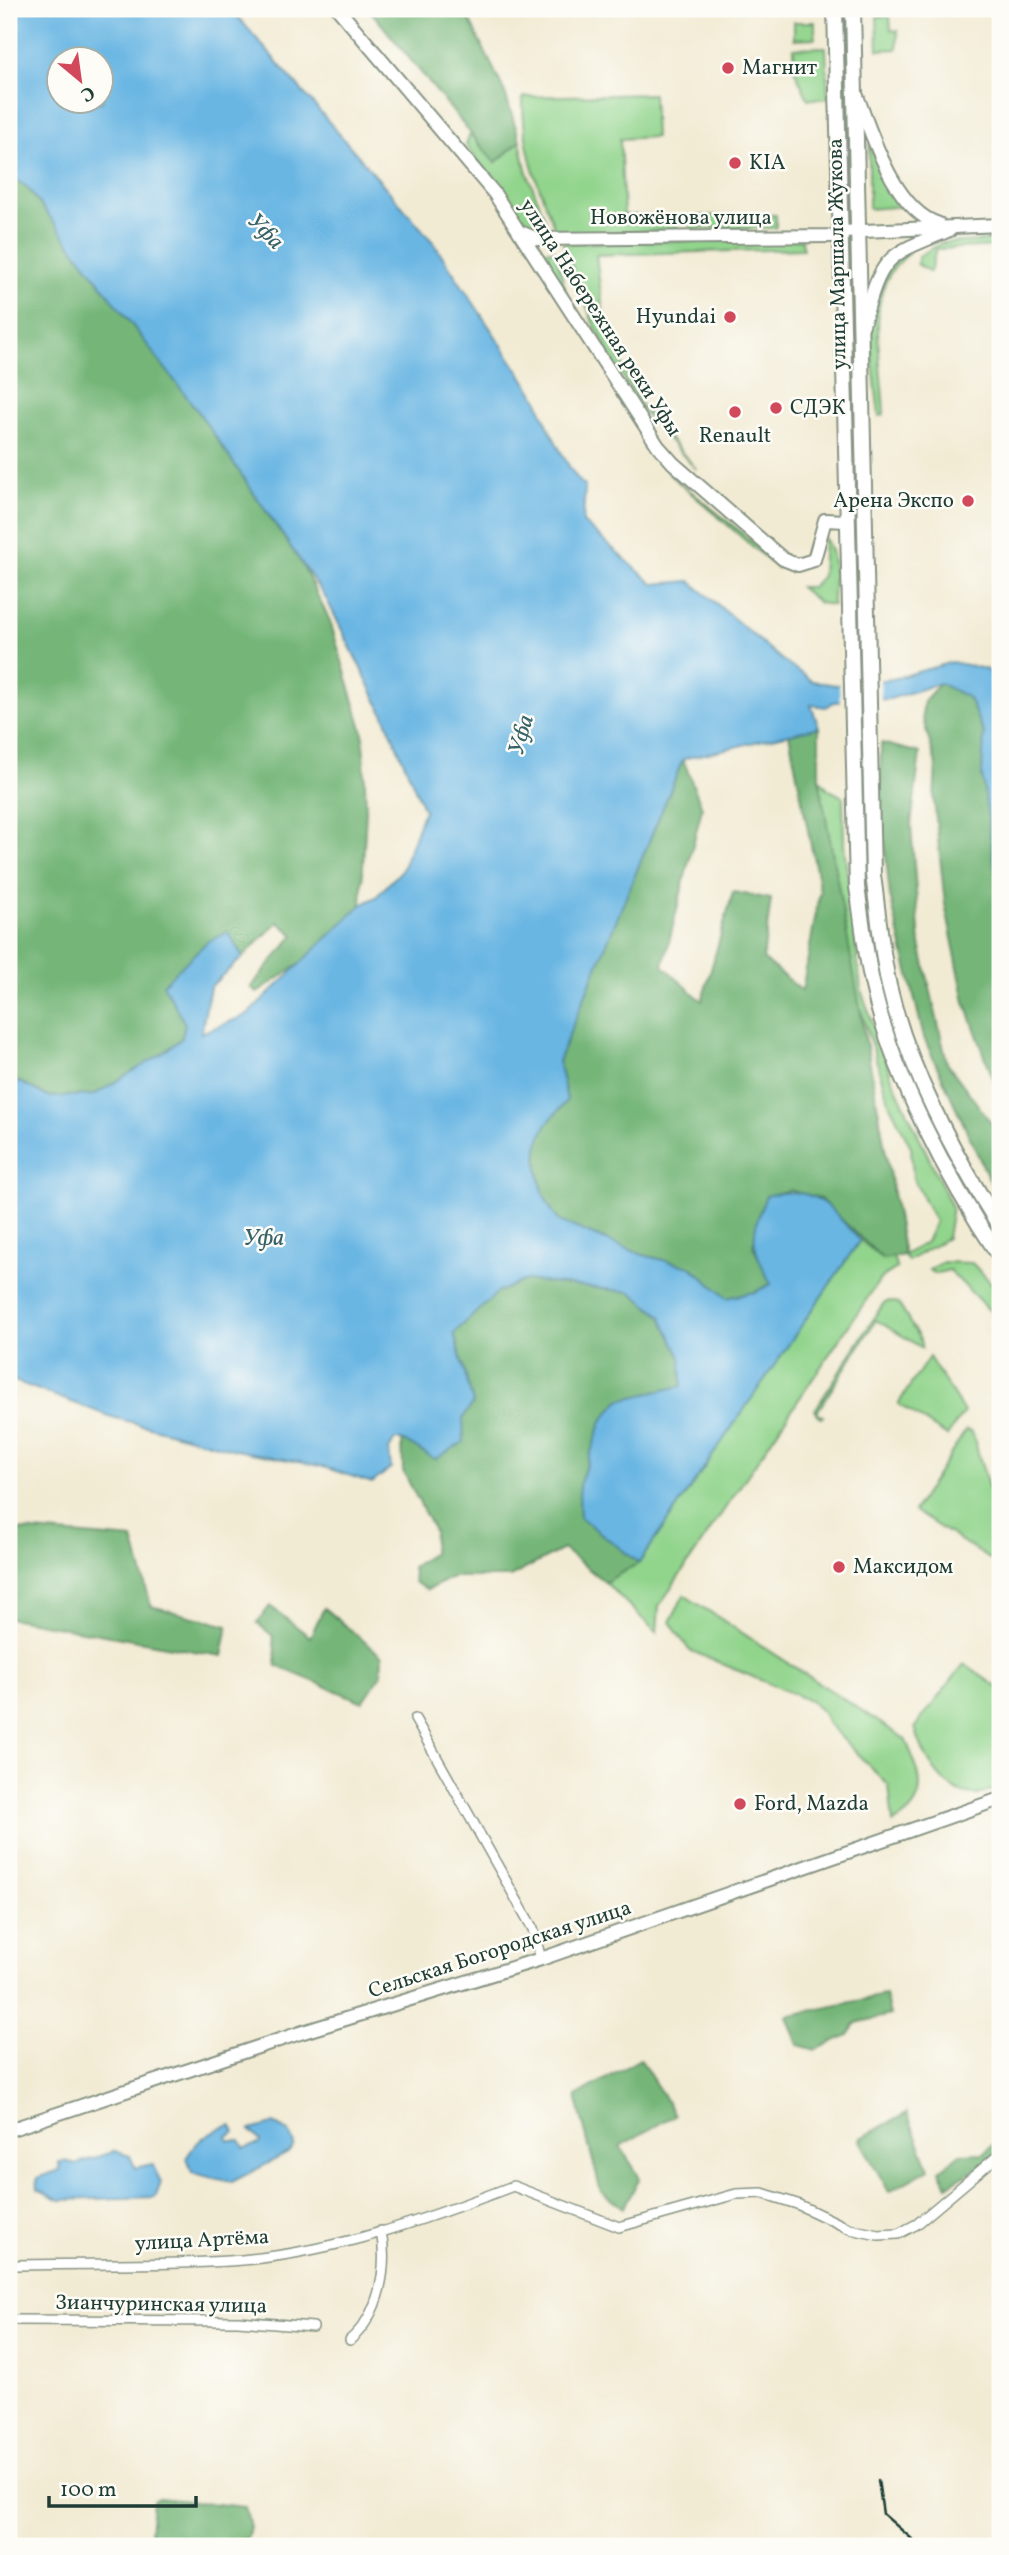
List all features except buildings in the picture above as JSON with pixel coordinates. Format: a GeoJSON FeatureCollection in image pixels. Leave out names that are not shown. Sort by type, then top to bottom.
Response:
{"type":"FeatureCollection","features":[{"type":"Feature","properties":{"kind":"main road","name":"улица Маршала Жукова"},"geometry":{"type":"LineString","coordinates":[[835,9],[852,790],[857,887],[872,984],[888,1035],[923,1122],[961,1196],[1000,1257]]}},
{"type":"Feature","properties":{"kind":"main road","name":"улица Маршала Жукова"},"geometry":{"type":"LineString","coordinates":[[853,9],[864,605],[873,875],[889,985],[906,1042],[950,1140],[1000,1227]]}},
{"type":"Feature","properties":{"kind":"street","name":"улица Набережная реки Уфы"},"geometry":{"type":"LineString","coordinates":[[338,9],[494,193],[523,233],[624,397],[658,446],[727,512],[783,559],[798,565],[814,560],[818,554],[825,520],[846,521]]}},
{"type":"Feature","properties":{"kind":"street"},"geometry":{"type":"LineString","coordinates":[[855,94],[886,166],[914,210],[928,220],[964,225],[1000,225]]}},
{"type":"Feature","properties":{"kind":"street","name":"Новожёнова улица"},"geometry":{"type":"LineString","coordinates":[[523,233],[537,239],[826,236],[841,232],[964,225]]}},
{"type":"Feature","properties":{"kind":"street"},"geometry":{"type":"LineString","coordinates":[[861,331],[875,282],[887,262],[902,249],[964,225]]}},
{"type":"Feature","properties":{"kind":"street"},"geometry":{"type":"LineString","coordinates":[[415,1719],[533,1928],[541,1959]]}},
{"type":"Feature","properties":{"kind":"street","name":"Сельская Богородская улица"},"geometry":{"type":"LineString","coordinates":[[9,2130],[300,2033],[541,1959],[1000,1799]]}},
{"type":"Feature","properties":{"kind":"street","name":"улица Артёма"},"geometry":{"type":"LineString","coordinates":[[9,2265],[243,2260],[316,2248],[437,2216],[513,2186],[619,2227],[736,2194],[762,2193],[797,2204],[850,2229],[878,2235],[898,2234],[917,2224],[1000,2154]]}},
{"type":"Feature","properties":{"kind":"street"},"geometry":{"type":"LineString","coordinates":[[350,2340],[363,2329],[375,2306],[381,2278],[381,2231]]}},
{"type":"Feature","properties":{"kind":"street","name":"Зианчуринская улица"},"geometry":{"type":"LineString","coordinates":[[9,2320],[238,2321],[313,2327]]}},
{"type":"Feature","properties":{"kind":"green space"},"geometry":{"type":"Polygon","coordinates":[[[369,9],[464,9],[504,90],[520,141],[495,163],[369,9]]]}},
{"type":"Feature","properties":{"kind":"green space"},"geometry":{"type":"Polygon","coordinates":[[[877,16],[890,17],[891,30],[898,31],[897,49],[878,50],[877,16]]]}},
{"type":"Feature","properties":{"kind":"green space"},"geometry":{"type":"Polygon","coordinates":[[[794,22],[815,22],[815,38],[794,39],[794,22]]]}},
{"type":"Feature","properties":{"kind":"green space"},"geometry":{"type":"Polygon","coordinates":[[[826,47],[828,99],[808,99],[794,69],[794,48],[826,47]]]}},
{"type":"Feature","properties":{"kind":"green space"},"geometry":{"type":"Polygon","coordinates":[[[653,94],[655,137],[620,139],[624,215],[677,215],[677,230],[557,234],[528,151],[523,97],[653,94]]]}},
{"type":"Feature","properties":{"kind":"green space"},"geometry":{"type":"Polygon","coordinates":[[[470,134],[495,163],[520,141],[526,169],[550,233],[535,233],[528,228],[466,145],[470,134]]]}},
{"type":"Feature","properties":{"kind":"green space"},"geometry":{"type":"Polygon","coordinates":[[[869,146],[894,188],[909,206],[869,209],[869,146]]]}},
{"type":"Feature","properties":{"kind":"green space"},"geometry":{"type":"Polygon","coordinates":[[[9,176],[27,187],[200,414],[302,564],[330,621],[363,732],[366,810],[361,905],[311,956],[257,993],[251,987],[294,935],[278,922],[243,957],[228,932],[185,1024],[182,1038],[163,1053],[94,1095],[48,1097],[20,1082],[9,1084],[9,176]]]}},
{"type":"Feature","properties":{"kind":"green space"},"geometry":{"type":"Polygon","coordinates":[[[776,215],[776,228],[691,229],[690,216],[776,215]]]}},
{"type":"Feature","properties":{"kind":"green space"},"geometry":{"type":"Polygon","coordinates":[[[802,239],[803,249],[596,255],[605,326],[642,407],[696,469],[640,409],[594,325],[563,243],[802,239]]]}},
{"type":"Feature","properties":{"kind":"green space"},"geometry":{"type":"Polygon","coordinates":[[[1000,240],[1000,246],[936,249],[930,272],[917,264],[919,256],[941,243],[1000,240]]]}},
{"type":"Feature","properties":{"kind":"green space"},"geometry":{"type":"Polygon","coordinates":[[[555,250],[568,300],[540,254],[542,251],[555,250]]]}},
{"type":"Feature","properties":{"kind":"green space"},"geometry":{"type":"Polygon","coordinates":[[[910,252],[891,273],[881,294],[878,328],[884,415],[879,416],[871,346],[871,310],[890,262],[910,252]]]}},
{"type":"Feature","properties":{"kind":"green space"},"geometry":{"type":"Polygon","coordinates":[[[667,472],[778,562],[777,568],[667,472]]]}},
{"type":"Feature","properties":{"kind":"green space"},"geometry":{"type":"Polygon","coordinates":[[[824,538],[833,561],[833,605],[819,603],[800,587],[812,587],[822,576],[824,538]]]}},
{"type":"Feature","properties":{"kind":"green space"},"geometry":{"type":"Polygon","coordinates":[[[940,683],[969,698],[984,734],[982,775],[1000,903],[1000,1097],[965,1002],[945,904],[934,800],[936,764],[922,716],[924,701],[940,683]]]}},
{"type":"Feature","properties":{"kind":"green space"},"geometry":{"type":"Polygon","coordinates":[[[819,727],[819,778],[904,1255],[883,1259],[819,1198],[790,1190],[766,1196],[753,1246],[771,1284],[755,1292],[727,1298],[691,1267],[643,1255],[559,1221],[547,1202],[539,1178],[537,1154],[545,1127],[567,1100],[558,1061],[683,759],[702,808],[663,966],[702,1001],[733,892],[771,899],[763,959],[802,991],[820,891],[789,734],[819,727]]]}},
{"type":"Feature","properties":{"kind":"green space"},"geometry":{"type":"Polygon","coordinates":[[[881,743],[920,753],[911,825],[920,944],[947,1063],[1000,1135],[1000,1203],[924,1038],[890,896],[880,800],[881,743]]]}},
{"type":"Feature","properties":{"kind":"green space"},"geometry":{"type":"Polygon","coordinates":[[[819,778],[828,789],[843,797],[844,845],[861,990],[893,1081],[952,1207],[947,1238],[908,1261],[904,1255],[926,1242],[935,1222],[913,1178],[911,1147],[889,1103],[848,966],[819,778]]]}},
{"type":"Feature","properties":{"kind":"green space"},"geometry":{"type":"Polygon","coordinates":[[[860,1240],[883,1259],[893,1257],[897,1268],[881,1278],[659,1606],[657,1633],[605,1582],[639,1563],[860,1240]]]}},
{"type":"Feature","properties":{"kind":"green space"},"geometry":{"type":"Polygon","coordinates":[[[943,1262],[972,1263],[1000,1292],[1000,1305],[992,1313],[949,1270],[935,1274],[929,1270],[943,1262]]]}},
{"type":"Feature","properties":{"kind":"green space"},"geometry":{"type":"Polygon","coordinates":[[[525,1280],[631,1292],[661,1316],[681,1357],[682,1386],[602,1421],[579,1486],[580,1517],[639,1563],[605,1582],[563,1549],[510,1577],[452,1577],[427,1590],[414,1582],[412,1567],[433,1553],[434,1531],[403,1471],[402,1440],[435,1459],[473,1403],[454,1333],[498,1292],[525,1280]]]}},
{"type":"Feature","properties":{"kind":"green space"},"geometry":{"type":"Polygon","coordinates":[[[889,1301],[898,1303],[922,1343],[922,1348],[876,1320],[817,1412],[823,1416],[821,1418],[815,1410],[883,1304],[889,1301]]]}},
{"type":"Feature","properties":{"kind":"green space"},"geometry":{"type":"Polygon","coordinates":[[[929,1357],[964,1412],[947,1436],[898,1404],[929,1357]]]}},
{"type":"Feature","properties":{"kind":"green space"},"geometry":{"type":"Polygon","coordinates":[[[966,1430],[972,1432],[990,1493],[995,1557],[993,1561],[914,1511],[966,1430]]]}},
{"type":"Feature","properties":{"kind":"green space"},"geometry":{"type":"Polygon","coordinates":[[[9,1529],[133,1539],[151,1606],[228,1626],[222,1656],[9,1618],[9,1529]]]}},
{"type":"Feature","properties":{"kind":"green space"},"geometry":{"type":"Polygon","coordinates":[[[684,1595],[905,1739],[919,1775],[920,1786],[919,1796],[906,1815],[893,1823],[889,1786],[828,1724],[823,1712],[810,1701],[689,1650],[670,1622],[684,1595]]]}},
{"type":"Feature","properties":{"kind":"green space"},"geometry":{"type":"Polygon","coordinates":[[[270,1606],[310,1637],[324,1608],[382,1656],[381,1675],[363,1702],[277,1666],[273,1636],[257,1623],[270,1606]]]}},
{"type":"Feature","properties":{"kind":"green space"},"geometry":{"type":"Polygon","coordinates":[[[964,1664],[1000,1689],[1000,1787],[977,1795],[963,1793],[943,1780],[928,1760],[915,1727],[964,1664]]]}},
{"type":"Feature","properties":{"kind":"green space"},"geometry":{"type":"Polygon","coordinates":[[[885,1995],[890,2015],[856,2023],[848,2035],[816,2050],[798,2045],[787,2016],[885,1995]]]}},
{"type":"Feature","properties":{"kind":"green space"},"geometry":{"type":"Polygon","coordinates":[[[640,2059],[675,2115],[620,2146],[640,2178],[623,2208],[601,2192],[576,2096],[640,2059]]]}},
{"type":"Feature","properties":{"kind":"green space"},"geometry":{"type":"Polygon","coordinates":[[[907,2113],[929,2169],[889,2192],[859,2139],[907,2113]]]}},
{"type":"Feature","properties":{"kind":"green space"},"geometry":{"type":"Polygon","coordinates":[[[1000,2138],[1000,2150],[981,2166],[947,2185],[940,2170],[960,2154],[984,2153],[1000,2138]]]}},
{"type":"Feature","properties":{"kind":"green space"},"geometry":{"type":"Polygon","coordinates":[[[159,2498],[245,2507],[250,2527],[247,2539],[225,2542],[162,2542],[150,2532],[153,2501],[159,2498]]]}},
{"type":"Feature","properties":{"kind":"water","name":"Уфа"},"geometry":{"type":"Polygon","coordinates":[[[9,9],[231,9],[433,242],[538,400],[565,460],[585,486],[583,522],[653,584],[690,581],[781,659],[812,681],[836,685],[893,679],[952,662],[985,669],[1000,681],[1000,903],[982,775],[984,734],[969,698],[940,683],[890,699],[834,702],[826,707],[811,705],[819,727],[683,759],[558,1061],[567,1100],[545,1127],[537,1154],[539,1178],[547,1202],[559,1221],[643,1255],[691,1267],[727,1298],[755,1292],[771,1284],[759,1260],[755,1241],[757,1222],[766,1196],[798,1193],[810,1196],[830,1208],[860,1240],[639,1563],[580,1517],[579,1486],[602,1421],[619,1400],[682,1386],[681,1357],[661,1316],[631,1292],[525,1280],[498,1292],[454,1333],[473,1403],[463,1418],[464,1442],[435,1459],[402,1440],[395,1440],[389,1450],[391,1468],[372,1483],[320,1466],[236,1450],[112,1417],[9,1379],[9,1084],[20,1082],[48,1097],[94,1095],[163,1053],[182,1038],[185,1024],[163,984],[208,941],[228,932],[243,957],[210,987],[201,1033],[247,1015],[361,905],[376,897],[402,870],[424,810],[384,715],[327,600],[200,414],[27,187],[9,176],[9,9]]]}},
{"type":"Feature","properties":{"kind":"water"},"geometry":{"type":"Polygon","coordinates":[[[273,2124],[289,2132],[294,2145],[290,2152],[232,2182],[192,2173],[187,2157],[196,2144],[211,2132],[231,2125],[235,2132],[227,2136],[228,2140],[240,2140],[244,2148],[259,2144],[260,2141],[250,2130],[273,2124]]]}},
{"type":"Feature","properties":{"kind":"water"},"geometry":{"type":"Polygon","coordinates":[[[115,2151],[130,2156],[135,2168],[152,2164],[161,2182],[156,2197],[60,2200],[38,2189],[37,2178],[60,2170],[59,2163],[66,2161],[76,2164],[115,2151]]]}},
{"type":"Feature","properties":{"kind":"pier"},"geometry":{"type":"Polygon","coordinates":[[[880,677],[881,703],[840,705],[839,681],[880,677]]]}},
{"type":"Feature","properties":{"kind":"railway"},"geometry":{"type":"LineString","coordinates":[[878,2480],[883,2514],[920,2546]]}},
{"type":"Feature","properties":{"kind":"place","name":"Магнит"},"geometry":{"type":"Point","coordinates":[728,68]}},
{"type":"Feature","properties":{"kind":"place","name":"KIA"},"geometry":{"type":"Point","coordinates":[735,163]}},
{"type":"Feature","properties":{"kind":"place","name":"Hyundai"},"geometry":{"type":"Point","coordinates":[730,317]}},
{"type":"Feature","properties":{"kind":"place","name":"СДЭК"},"geometry":{"type":"Point","coordinates":[776,408]}},
{"type":"Feature","properties":{"kind":"place","name":"Renault"},"geometry":{"type":"Point","coordinates":[735,412]}},
{"type":"Feature","properties":{"kind":"place","name":"Арена Экспо"},"geometry":{"type":"Point","coordinates":[968,501]}},
{"type":"Feature","properties":{"kind":"place","name":"Максидом"},"geometry":{"type":"Point","coordinates":[839,1567]}},
{"type":"Feature","properties":{"kind":"place","name":"Ford, Mazda"},"geometry":{"type":"Point","coordinates":[740,1804]}}]}
